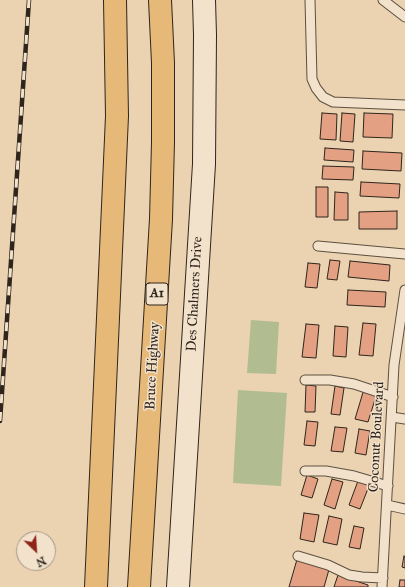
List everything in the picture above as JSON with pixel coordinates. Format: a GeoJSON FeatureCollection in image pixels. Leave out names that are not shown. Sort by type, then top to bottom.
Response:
{"type":"FeatureCollection","features":[{"type":"Feature","properties":{"kind":"highway"},"geometry":{"type":"LineString","coordinates":[[96,587],[118,116],[115,0]]}},
{"type":"Feature","properties":{"kind":"highway","name":"Bruce Highway"},"geometry":{"type":"LineString","coordinates":[[139,587],[161,204],[163,126],[160,0]]}},
{"type":"Feature","properties":{"kind":"main road","name":"Des Chalmers Drive"},"geometry":{"type":"LineString","coordinates":[[178,587],[204,164],[204,0]]}},
{"type":"Feature","properties":{"kind":"lane"},"geometry":{"type":"LineString","coordinates":[[310,0],[312,79],[316,88],[323,97],[333,102],[405,105]]}},
{"type":"Feature","properties":{"kind":"lane"},"geometry":{"type":"LineString","coordinates":[[384,0],[405,17]]}},
{"type":"Feature","properties":{"kind":"lane"},"geometry":{"type":"LineString","coordinates":[[318,246],[405,254]]}},
{"type":"Feature","properties":{"kind":"lane","name":"Coconut Boulevard"},"geometry":{"type":"LineString","coordinates":[[383,583],[394,365],[405,290]]}},
{"type":"Feature","properties":{"kind":"lane"},"geometry":{"type":"LineString","coordinates":[[305,380],[330,380],[354,384],[393,397]]}},
{"type":"Feature","properties":{"kind":"lane"},"geometry":{"type":"LineString","coordinates":[[392,417],[405,419]]}},
{"type":"Feature","properties":{"kind":"lane"},"geometry":{"type":"LineString","coordinates":[[305,471],[354,476],[388,486]]}},
{"type":"Feature","properties":{"kind":"lane"},"geometry":{"type":"LineString","coordinates":[[387,505],[405,509]]}},
{"type":"Feature","properties":{"kind":"lane"},"geometry":{"type":"LineString","coordinates":[[298,556],[328,565],[349,575],[383,583]]}},
{"type":"Feature","properties":{"kind":"green space"},"geometry":{"type":"Polygon","coordinates":[[[251,320],[279,322],[276,374],[247,373],[251,320]]]}},
{"type":"Feature","properties":{"kind":"green space"},"geometry":{"type":"Polygon","coordinates":[[[238,390],[287,393],[281,486],[233,483],[238,390]]]}},
{"type":"Feature","properties":{"kind":"building"},"geometry":{"type":"Polygon","coordinates":[[[322,113],[337,114],[336,140],[320,139],[322,113]]]}},
{"type":"Feature","properties":{"kind":"building"},"geometry":{"type":"Polygon","coordinates":[[[342,113],[355,114],[353,142],[340,141],[342,113]]]}},
{"type":"Feature","properties":{"kind":"building"},"geometry":{"type":"Polygon","coordinates":[[[364,113],[393,114],[392,138],[363,137],[364,113]]]}},
{"type":"Feature","properties":{"kind":"building"},"geometry":{"type":"Polygon","coordinates":[[[325,148],[354,150],[353,162],[324,160],[325,148]]]}},
{"type":"Feature","properties":{"kind":"building"},"geometry":{"type":"Polygon","coordinates":[[[363,151],[402,153],[401,171],[362,169],[363,151]]]}},
{"type":"Feature","properties":{"kind":"building"},"geometry":{"type":"Polygon","coordinates":[[[323,166],[354,167],[353,180],[322,179],[323,166]]]}},
{"type":"Feature","properties":{"kind":"building"},"geometry":{"type":"Polygon","coordinates":[[[361,182],[400,184],[399,198],[360,196],[361,182]]]}},
{"type":"Feature","properties":{"kind":"building"},"geometry":{"type":"Polygon","coordinates":[[[316,187],[328,187],[328,217],[316,217],[316,187]]]}},
{"type":"Feature","properties":{"kind":"building"},"geometry":{"type":"Polygon","coordinates":[[[335,192],[348,193],[348,220],[334,220],[335,192]]]}},
{"type":"Feature","properties":{"kind":"building"},"geometry":{"type":"Polygon","coordinates":[[[397,211],[397,229],[359,229],[359,212],[397,211]]]}},
{"type":"Feature","properties":{"kind":"building"},"geometry":{"type":"Polygon","coordinates":[[[330,260],[340,261],[337,280],[327,279],[330,260]]]}},
{"type":"Feature","properties":{"kind":"building"},"geometry":{"type":"Polygon","coordinates":[[[350,261],[390,265],[389,281],[348,277],[350,261]]]}},
{"type":"Feature","properties":{"kind":"building"},"geometry":{"type":"Polygon","coordinates":[[[308,263],[320,264],[317,288],[305,287],[308,263]]]}},
{"type":"Feature","properties":{"kind":"building"},"geometry":{"type":"Polygon","coordinates":[[[348,290],[386,292],[385,307],[347,305],[348,290]]]}},
{"type":"Feature","properties":{"kind":"building"},"geometry":{"type":"Polygon","coordinates":[[[363,323],[376,324],[373,356],[359,355],[363,323]]]}},
{"type":"Feature","properties":{"kind":"building"},"geometry":{"type":"Polygon","coordinates":[[[306,324],[319,325],[316,358],[302,357],[306,324]]]}},
{"type":"Feature","properties":{"kind":"building"},"geometry":{"type":"Polygon","coordinates":[[[335,326],[348,327],[346,357],[333,356],[335,326]]]}},
{"type":"Feature","properties":{"kind":"building"},"geometry":{"type":"Polygon","coordinates":[[[306,385],[316,386],[315,412],[305,412],[306,385]]]}},
{"type":"Feature","properties":{"kind":"building"},"geometry":{"type":"Polygon","coordinates":[[[335,386],[344,388],[340,415],[331,414],[335,386]]]}},
{"type":"Feature","properties":{"kind":"building"},"geometry":{"type":"Polygon","coordinates":[[[364,389],[377,393],[368,422],[355,419],[364,389]]]}},
{"type":"Feature","properties":{"kind":"building"},"geometry":{"type":"Polygon","coordinates":[[[307,421],[318,422],[315,446],[304,445],[307,421]]]}},
{"type":"Feature","properties":{"kind":"building"},"geometry":{"type":"Polygon","coordinates":[[[335,427],[347,428],[343,452],[331,451],[335,427]]]}},
{"type":"Feature","properties":{"kind":"building"},"geometry":{"type":"Polygon","coordinates":[[[359,429],[370,431],[366,455],[355,453],[359,429]]]}},
{"type":"Feature","properties":{"kind":"building"},"geometry":{"type":"Polygon","coordinates":[[[307,475],[318,479],[312,498],[301,495],[307,475]]]}},
{"type":"Feature","properties":{"kind":"building"},"geometry":{"type":"Polygon","coordinates":[[[332,479],[343,482],[335,509],[324,505],[332,479]]]}},
{"type":"Feature","properties":{"kind":"building"},"geometry":{"type":"Polygon","coordinates":[[[358,481],[369,486],[360,509],[349,505],[358,481]]]}},
{"type":"Feature","properties":{"kind":"building"},"geometry":{"type":"Polygon","coordinates":[[[304,513],[319,515],[314,542],[300,539],[304,513]]]}},
{"type":"Feature","properties":{"kind":"building"},"geometry":{"type":"Polygon","coordinates":[[[329,516],[342,519],[337,545],[323,542],[329,516]]]}},
{"type":"Feature","properties":{"kind":"building"},"geometry":{"type":"Polygon","coordinates":[[[354,526],[364,528],[360,549],[349,547],[354,526]]]}},
{"type":"Feature","properties":{"kind":"building"},"geometry":{"type":"Polygon","coordinates":[[[298,556],[330,566],[324,587],[289,587],[298,556]]]}},
{"type":"Feature","properties":{"kind":"building"},"geometry":{"type":"Polygon","coordinates":[[[404,556],[405,557],[405,568],[402,567],[404,556]]]}},
{"type":"Feature","properties":{"kind":"building"},"geometry":{"type":"Polygon","coordinates":[[[338,575],[368,585],[368,587],[334,587],[338,575]]]}},
{"type":"Feature","properties":{"kind":"building"},"geometry":{"type":"Polygon","coordinates":[[[400,580],[405,580],[405,587],[399,587],[400,580]]]}},
{"type":"Feature","properties":{"kind":"railway"},"geometry":{"type":"LineString","coordinates":[[0,421],[29,0]]}}]}
